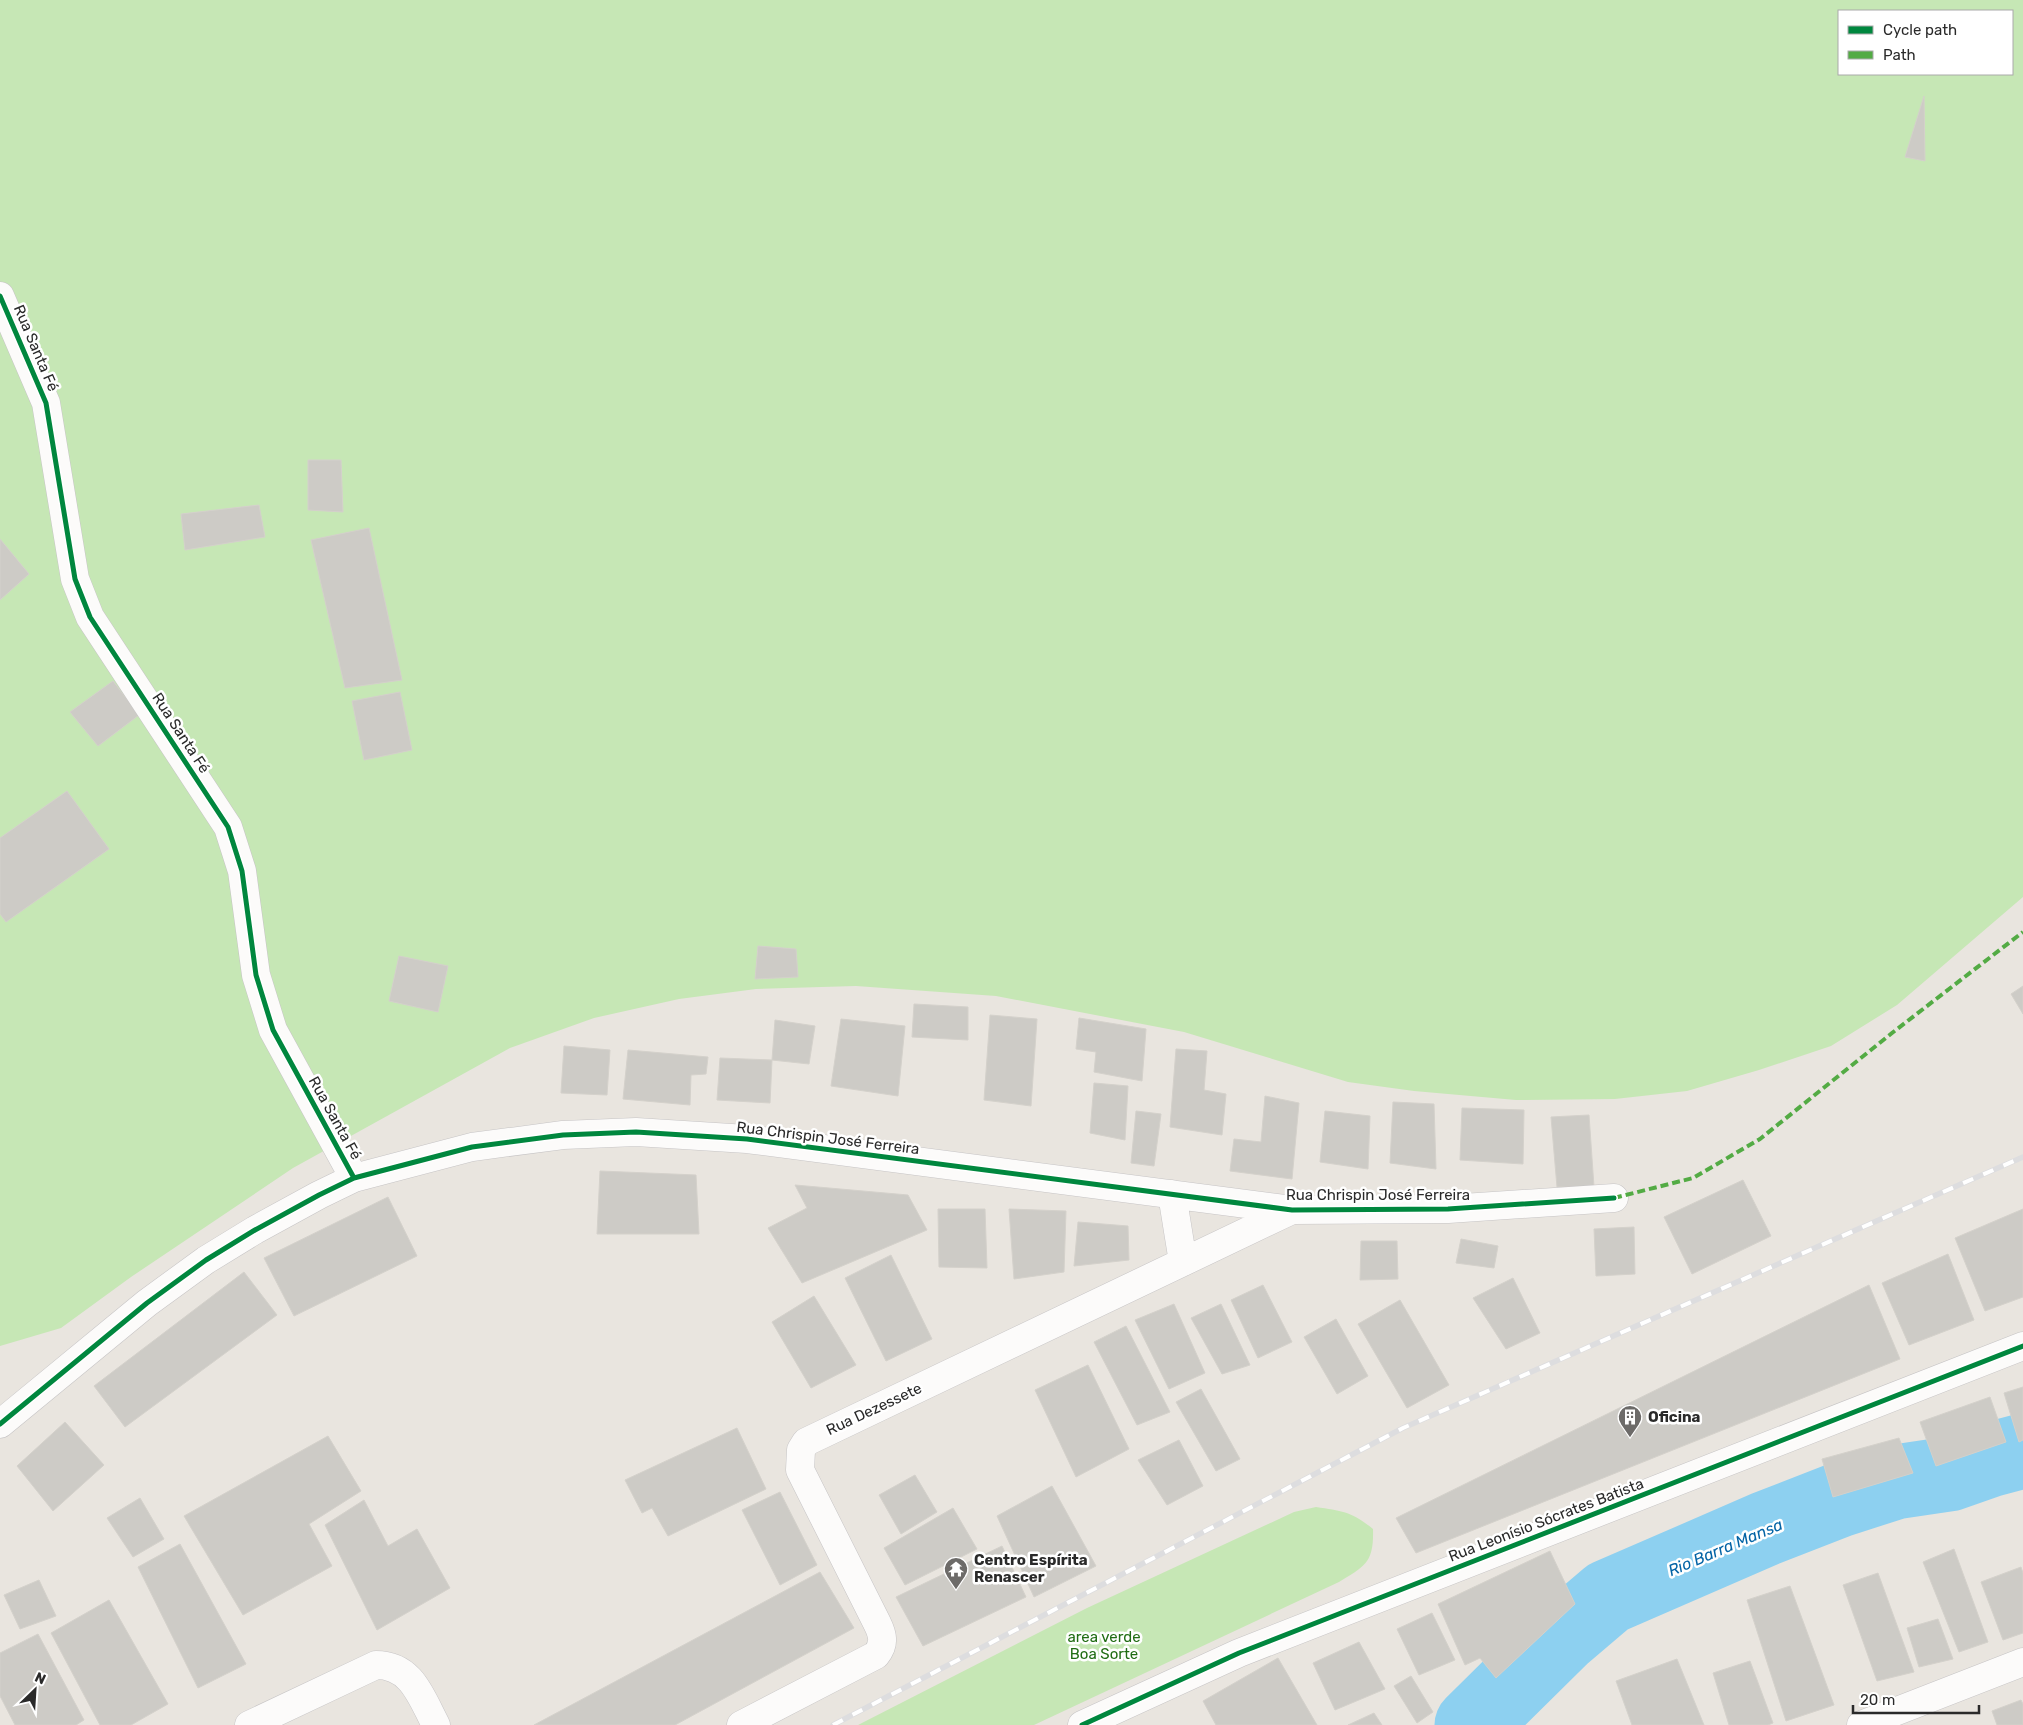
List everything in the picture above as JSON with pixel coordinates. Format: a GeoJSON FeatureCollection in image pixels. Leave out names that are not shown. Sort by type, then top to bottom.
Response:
{"type":"FeatureCollection","features":[{"type":"Feature","properties":{"kind":"street","name":"Rua Santa Fé"},"geometry":{"type":"LineString","coordinates":[[0,296],[46,403],[75,579],[87,610],[228,827],[242,871],[256,975],[273,1030],[354,1178]]}},
{"type":"Feature","properties":{"kind":"street","name":"Rua Chrispin José Ferreira"},"geometry":{"type":"LineString","coordinates":[[0,1424],[147,1303],[206,1260],[255,1230],[354,1178],[472,1148],[563,1134],[636,1132],[747,1139],[1292,1210],[1448,1209],[1614,1198]]}},
{"type":"Feature","properties":{"kind":"street"},"geometry":{"type":"LineString","coordinates":[[1172,1194],[1183,1262]]}},
{"type":"Feature","properties":{"kind":"street","name":"Rua Dezessete"},"geometry":{"type":"LineString","coordinates":[[741,1725],[876,1655],[883,1642],[878,1623],[800,1470],[801,1450],[806,1442],[1292,1210]]}},
{"type":"Feature","properties":{"kind":"street","name":"Rua Leonísio Sócrates Batista"},"geometry":{"type":"LineString","coordinates":[[1082,1725],[1248,1650],[2023,1346]]}},
{"type":"Feature","properties":{"kind":"street"},"geometry":{"type":"LineString","coordinates":[[1861,1725],[2023,1662]]}},
{"type":"Feature","properties":{"kind":"street"},"geometry":{"type":"LineString","coordinates":[[249,1725],[370,1668],[382,1665],[397,1668],[405,1674],[416,1689],[436,1725]]}},
{"type":"Feature","properties":{"kind":"green space"},"geometry":{"type":"Polygon","coordinates":[[[0,0],[2023,0],[2023,897],[1897,1005],[1831,1046],[1687,1091],[1615,1099],[1516,1100],[1414,1091],[1348,1082],[1184,1032],[996,996],[856,986],[756,989],[679,999],[594,1018],[510,1048],[293,1168],[131,1277],[61,1328],[0,1346],[0,0]]]}},
{"type":"Feature","properties":{"kind":"green space","name":"area verde Boa Sorte"},"geometry":{"type":"Polygon","coordinates":[[[1316,1507],[1347,1513],[1373,1529],[1370,1556],[1361,1567],[1339,1582],[1034,1725],[858,1725],[1087,1608],[1294,1512],[1316,1507]]]}},
{"type":"Feature","properties":{"kind":"building"},"geometry":{"type":"Polygon","coordinates":[[[1924,96],[1925,161],[1905,157],[1924,96]]]}},
{"type":"Feature","properties":{"kind":"building"},"geometry":{"type":"Polygon","coordinates":[[[308,460],[341,460],[343,512],[308,510],[308,460]]]}},
{"type":"Feature","properties":{"kind":"building"},"geometry":{"type":"Polygon","coordinates":[[[259,505],[265,537],[185,550],[181,514],[259,505]]]}},
{"type":"Feature","properties":{"kind":"building"},"geometry":{"type":"Polygon","coordinates":[[[369,528],[402,680],[345,688],[311,540],[369,528]]]}},
{"type":"Feature","properties":{"kind":"building"},"geometry":{"type":"Polygon","coordinates":[[[0,539],[29,574],[0,600],[0,539]]]}},
{"type":"Feature","properties":{"kind":"building"},"geometry":{"type":"Polygon","coordinates":[[[113,681],[139,715],[98,746],[70,712],[113,681]]]}},
{"type":"Feature","properties":{"kind":"building"},"geometry":{"type":"Polygon","coordinates":[[[400,692],[412,750],[364,760],[352,701],[400,692]]]}},
{"type":"Feature","properties":{"kind":"building"},"geometry":{"type":"Polygon","coordinates":[[[67,791],[109,849],[6,922],[0,914],[0,838],[67,791]]]}},
{"type":"Feature","properties":{"kind":"building"},"geometry":{"type":"Polygon","coordinates":[[[758,946],[796,949],[798,977],[755,979],[758,946]]]}},
{"type":"Feature","properties":{"kind":"building"},"geometry":{"type":"Polygon","coordinates":[[[399,956],[448,966],[438,1012],[389,1001],[399,956]]]}},
{"type":"Feature","properties":{"kind":"building"},"geometry":{"type":"Polygon","coordinates":[[[2023,986],[2023,1014],[2011,994],[2023,986]]]}},
{"type":"Feature","properties":{"kind":"building"},"geometry":{"type":"Polygon","coordinates":[[[914,1004],[968,1007],[968,1040],[912,1037],[914,1004]]]}},
{"type":"Feature","properties":{"kind":"building"},"geometry":{"type":"Polygon","coordinates":[[[990,1015],[1037,1019],[1031,1106],[984,1100],[990,1015]]]}},
{"type":"Feature","properties":{"kind":"building"},"geometry":{"type":"Polygon","coordinates":[[[1079,1018],[1146,1029],[1142,1081],[1094,1072],[1096,1052],[1076,1049],[1079,1018]]]}},
{"type":"Feature","properties":{"kind":"building"},"geometry":{"type":"Polygon","coordinates":[[[841,1019],[905,1026],[898,1096],[831,1086],[841,1019]]]}},
{"type":"Feature","properties":{"kind":"building"},"geometry":{"type":"Polygon","coordinates":[[[775,1020],[815,1026],[809,1064],[772,1060],[775,1020]]]}},
{"type":"Feature","properties":{"kind":"building"},"geometry":{"type":"Polygon","coordinates":[[[564,1046],[610,1050],[607,1095],[561,1093],[564,1046]]]}},
{"type":"Feature","properties":{"kind":"building"},"geometry":{"type":"Polygon","coordinates":[[[1176,1049],[1207,1051],[1204,1090],[1226,1094],[1222,1135],[1170,1127],[1176,1049]]]}},
{"type":"Feature","properties":{"kind":"building"},"geometry":{"type":"Polygon","coordinates":[[[628,1050],[708,1057],[706,1074],[691,1075],[690,1105],[623,1099],[628,1050]]]}},
{"type":"Feature","properties":{"kind":"building"},"geometry":{"type":"Polygon","coordinates":[[[720,1058],[772,1060],[770,1103],[717,1100],[720,1058]]]}},
{"type":"Feature","properties":{"kind":"building"},"geometry":{"type":"Polygon","coordinates":[[[1094,1083],[1128,1086],[1125,1140],[1090,1133],[1094,1083]]]}},
{"type":"Feature","properties":{"kind":"building"},"geometry":{"type":"Polygon","coordinates":[[[1265,1096],[1299,1103],[1292,1179],[1230,1171],[1234,1139],[1261,1142],[1265,1096]]]}},
{"type":"Feature","properties":{"kind":"building"},"geometry":{"type":"Polygon","coordinates":[[[1393,1102],[1434,1104],[1436,1169],[1390,1163],[1393,1102]]]}},
{"type":"Feature","properties":{"kind":"building"},"geometry":{"type":"Polygon","coordinates":[[[1462,1108],[1524,1110],[1523,1164],[1460,1160],[1462,1108]]]}},
{"type":"Feature","properties":{"kind":"building"},"geometry":{"type":"Polygon","coordinates":[[[1136,1111],[1161,1114],[1154,1166],[1131,1163],[1136,1111]]]}},
{"type":"Feature","properties":{"kind":"building"},"geometry":{"type":"Polygon","coordinates":[[[1325,1111],[1370,1116],[1368,1169],[1320,1162],[1325,1111]]]}},
{"type":"Feature","properties":{"kind":"building"},"geometry":{"type":"Polygon","coordinates":[[[1589,1115],[1594,1187],[1557,1187],[1551,1117],[1589,1115]]]}},
{"type":"Feature","properties":{"kind":"building"},"geometry":{"type":"Polygon","coordinates":[[[600,1171],[696,1175],[699,1234],[597,1234],[600,1171]]]}},
{"type":"Feature","properties":{"kind":"building"},"geometry":{"type":"Polygon","coordinates":[[[1743,1180],[1771,1236],[1692,1274],[1664,1217],[1743,1180]]]}},
{"type":"Feature","properties":{"kind":"building"},"geometry":{"type":"Polygon","coordinates":[[[795,1185],[908,1195],[927,1230],[802,1283],[768,1228],[807,1208],[795,1185]]]}},
{"type":"Feature","properties":{"kind":"building"},"geometry":{"type":"Polygon","coordinates":[[[388,1197],[417,1256],[294,1316],[264,1258],[388,1197]]]}},
{"type":"Feature","properties":{"kind":"building"},"geometry":{"type":"Polygon","coordinates":[[[938,1209],[985,1209],[987,1268],[939,1267],[938,1209]]]}},
{"type":"Feature","properties":{"kind":"building"},"geometry":{"type":"Polygon","coordinates":[[[1009,1209],[1066,1211],[1064,1272],[1014,1279],[1009,1209]]]}},
{"type":"Feature","properties":{"kind":"building"},"geometry":{"type":"Polygon","coordinates":[[[2023,1209],[2023,1297],[1985,1311],[1955,1238],[2023,1209]]]}},
{"type":"Feature","properties":{"kind":"building"},"geometry":{"type":"Polygon","coordinates":[[[1078,1222],[1128,1226],[1129,1260],[1074,1266],[1078,1222]]]}},
{"type":"Feature","properties":{"kind":"building"},"geometry":{"type":"Polygon","coordinates":[[[1634,1227],[1635,1274],[1596,1276],[1594,1229],[1634,1227]]]}},
{"type":"Feature","properties":{"kind":"building"},"geometry":{"type":"Polygon","coordinates":[[[1461,1239],[1498,1246],[1494,1268],[1456,1263],[1461,1239]]]}},
{"type":"Feature","properties":{"kind":"building"},"geometry":{"type":"Polygon","coordinates":[[[1361,1241],[1397,1241],[1398,1279],[1360,1280],[1361,1241]]]}},
{"type":"Feature","properties":{"kind":"building"},"geometry":{"type":"Polygon","coordinates":[[[1948,1254],[1974,1320],[1909,1345],[1882,1283],[1948,1254]]]}},
{"type":"Feature","properties":{"kind":"building"},"geometry":{"type":"Polygon","coordinates":[[[891,1255],[932,1339],[886,1361],[845,1278],[891,1255]]]}},
{"type":"Feature","properties":{"kind":"building"},"geometry":{"type":"Polygon","coordinates":[[[244,1272],[277,1315],[125,1427],[94,1386],[244,1272]]]}},
{"type":"Feature","properties":{"kind":"building"},"geometry":{"type":"Polygon","coordinates":[[[1513,1278],[1540,1333],[1506,1349],[1473,1298],[1513,1278]]]}},
{"type":"Feature","properties":{"kind":"building"},"geometry":{"type":"Polygon","coordinates":[[[1263,1285],[1292,1342],[1258,1358],[1231,1300],[1263,1285]]]}},
{"type":"Feature","properties":{"kind":"building","name":"Oficina"},"geometry":{"type":"Polygon","coordinates":[[[1869,1285],[1900,1359],[1416,1553],[1396,1518],[1869,1285]]]}},
{"type":"Feature","properties":{"kind":"building"},"geometry":{"type":"Polygon","coordinates":[[[814,1296],[856,1365],[811,1388],[772,1322],[814,1296]]]}},
{"type":"Feature","properties":{"kind":"building"},"geometry":{"type":"Polygon","coordinates":[[[1400,1300],[1449,1385],[1407,1408],[1358,1324],[1400,1300]]]}},
{"type":"Feature","properties":{"kind":"building"},"geometry":{"type":"Polygon","coordinates":[[[1174,1304],[1205,1373],[1169,1389],[1135,1320],[1174,1304]]]}},
{"type":"Feature","properties":{"kind":"building"},"geometry":{"type":"Polygon","coordinates":[[[1221,1304],[1250,1365],[1222,1374],[1191,1318],[1221,1304]]]}},
{"type":"Feature","properties":{"kind":"building"},"geometry":{"type":"Polygon","coordinates":[[[1336,1319],[1368,1376],[1337,1394],[1304,1337],[1336,1319]]]}},
{"type":"Feature","properties":{"kind":"building"},"geometry":{"type":"Polygon","coordinates":[[[1126,1326],[1170,1412],[1137,1425],[1094,1342],[1126,1326]]]}},
{"type":"Feature","properties":{"kind":"building"},"geometry":{"type":"Polygon","coordinates":[[[1088,1365],[1129,1449],[1076,1477],[1035,1390],[1088,1365]]]}},
{"type":"Feature","properties":{"kind":"building"},"geometry":{"type":"Polygon","coordinates":[[[2023,1387],[2023,1440],[2019,1442],[2004,1393],[2023,1387]]]}},
{"type":"Feature","properties":{"kind":"building"},"geometry":{"type":"Polygon","coordinates":[[[1201,1389],[1240,1459],[1216,1471],[1176,1402],[1201,1389]]]}},
{"type":"Feature","properties":{"kind":"building"},"geometry":{"type":"Polygon","coordinates":[[[1990,1397],[2006,1442],[1936,1466],[1920,1422],[1990,1397]]]}},
{"type":"Feature","properties":{"kind":"building"},"geometry":{"type":"Polygon","coordinates":[[[65,1422],[104,1465],[53,1511],[17,1466],[65,1422]]]}},
{"type":"Feature","properties":{"kind":"building"},"geometry":{"type":"Polygon","coordinates":[[[737,1428],[766,1489],[668,1536],[652,1508],[642,1513],[625,1480],[737,1428]]]}},
{"type":"Feature","properties":{"kind":"building"},"geometry":{"type":"Polygon","coordinates":[[[328,1436],[361,1491],[309,1524],[332,1566],[243,1615],[184,1516],[328,1436]]]}},
{"type":"Feature","properties":{"kind":"building"},"geometry":{"type":"Polygon","coordinates":[[[1899,1438],[1913,1473],[1833,1497],[1822,1459],[1899,1438]]]}},
{"type":"Feature","properties":{"kind":"building"},"geometry":{"type":"Polygon","coordinates":[[[1179,1440],[1203,1486],[1167,1505],[1138,1460],[1179,1440]]]}},
{"type":"Feature","properties":{"kind":"building"},"geometry":{"type":"Polygon","coordinates":[[[915,1475],[937,1512],[901,1534],[879,1495],[915,1475]]]}},
{"type":"Feature","properties":{"kind":"building"},"geometry":{"type":"Polygon","coordinates":[[[1052,1486],[1096,1566],[1034,1597],[997,1516],[1052,1486]]]}},
{"type":"Feature","properties":{"kind":"building"},"geometry":{"type":"Polygon","coordinates":[[[780,1492],[817,1565],[780,1585],[742,1510],[780,1492]]]}},
{"type":"Feature","properties":{"kind":"building"},"geometry":{"type":"Polygon","coordinates":[[[140,1498],[164,1539],[133,1557],[107,1518],[140,1498]]]}},
{"type":"Feature","properties":{"kind":"building"},"geometry":{"type":"Polygon","coordinates":[[[364,1500],[388,1546],[417,1529],[450,1588],[377,1630],[325,1525],[364,1500]]]}},
{"type":"Feature","properties":{"kind":"building"},"geometry":{"type":"Polygon","coordinates":[[[953,1508],[977,1549],[905,1585],[884,1548],[953,1508]]]}},
{"type":"Feature","properties":{"kind":"building"},"geometry":{"type":"Polygon","coordinates":[[[180,1544],[246,1664],[198,1688],[138,1567],[180,1544]]]}},
{"type":"Feature","properties":{"kind":"building"},"geometry":{"type":"Polygon","coordinates":[[[1002,1546],[1026,1597],[923,1646],[896,1597],[1002,1546]]]}},
{"type":"Feature","properties":{"kind":"building"},"geometry":{"type":"Polygon","coordinates":[[[1954,1549],[1988,1642],[1959,1652],[1923,1562],[1954,1549]]]}},
{"type":"Feature","properties":{"kind":"building"},"geometry":{"type":"Polygon","coordinates":[[[1550,1551],[1575,1604],[1496,1678],[1480,1658],[1465,1665],[1438,1604],[1550,1551]]]}},
{"type":"Feature","properties":{"kind":"building"},"geometry":{"type":"Polygon","coordinates":[[[2021,1567],[2023,1573],[2023,1633],[2003,1640],[1981,1582],[2021,1567]]]}},
{"type":"Feature","properties":{"kind":"building"},"geometry":{"type":"Polygon","coordinates":[[[820,1572],[854,1628],[675,1725],[534,1725],[820,1572]]]}},
{"type":"Feature","properties":{"kind":"building"},"geometry":{"type":"Polygon","coordinates":[[[1878,1573],[1914,1672],[1877,1681],[1843,1585],[1878,1573]]]}},
{"type":"Feature","properties":{"kind":"building"},"geometry":{"type":"Polygon","coordinates":[[[39,1580],[56,1616],[20,1629],[4,1595],[39,1580]]]}},
{"type":"Feature","properties":{"kind":"building"},"geometry":{"type":"Polygon","coordinates":[[[1790,1586],[1834,1705],[1786,1721],[1747,1600],[1790,1586]]]}},
{"type":"Feature","properties":{"kind":"building"},"geometry":{"type":"Polygon","coordinates":[[[109,1600],[168,1704],[131,1725],[100,1725],[51,1633],[109,1600]]]}},
{"type":"Feature","properties":{"kind":"building"},"geometry":{"type":"Polygon","coordinates":[[[1432,1613],[1455,1660],[1419,1675],[1397,1629],[1432,1613]]]}},
{"type":"Feature","properties":{"kind":"building"},"geometry":{"type":"Polygon","coordinates":[[[1938,1619],[1953,1659],[1919,1667],[1907,1628],[1938,1619]]]}},
{"type":"Feature","properties":{"kind":"building"},"geometry":{"type":"Polygon","coordinates":[[[38,1634],[84,1720],[76,1725],[15,1725],[0,1696],[0,1653],[38,1634]]]}},
{"type":"Feature","properties":{"kind":"building"},"geometry":{"type":"Polygon","coordinates":[[[1359,1642],[1385,1689],[1335,1710],[1313,1663],[1359,1642]]]}},
{"type":"Feature","properties":{"kind":"building"},"geometry":{"type":"Polygon","coordinates":[[[1278,1658],[1317,1725],[1216,1725],[1203,1701],[1278,1658]]]}},
{"type":"Feature","properties":{"kind":"building"},"geometry":{"type":"Polygon","coordinates":[[[1677,1659],[1704,1725],[1632,1725],[1616,1681],[1677,1659]]]}},
{"type":"Feature","properties":{"kind":"building"},"geometry":{"type":"Polygon","coordinates":[[[1750,1661],[1773,1723],[1768,1725],[1729,1725],[1713,1673],[1750,1661]]]}},
{"type":"Feature","properties":{"kind":"building"},"geometry":{"type":"Polygon","coordinates":[[[1411,1676],[1433,1712],[1417,1723],[1394,1686],[1411,1676]]]}},
{"type":"Feature","properties":{"kind":"building"},"geometry":{"type":"Polygon","coordinates":[[[2021,1700],[2023,1704],[2023,1725],[1997,1725],[1992,1711],[2021,1700]]]}},
{"type":"Feature","properties":{"kind":"building"},"geometry":{"type":"Polygon","coordinates":[[[1374,1713],[1382,1725],[1348,1725],[1374,1713]]]}},
{"type":"Feature","properties":{"kind":"waterway","name":"Rio Barra Mansa"},"geometry":{"type":"LineString","coordinates":[[1472,1725],[1561,1637],[1608,1597],[1767,1528],[1839,1500],[1895,1482],[1949,1474],[2023,1451]]}},
{"type":"Feature","properties":{"kind":"railway"},"geometry":{"type":"LineString","coordinates":[[833,1725],[1403,1428],[2023,1157]]}},
{"type":"Feature","properties":{"kind":"marked path"},"geometry":{"type":"LineString","coordinates":[[1614,1198],[1693,1178],[1760,1139],[1892,1033],[2023,932]]}},
{"type":"Feature","properties":{"kind":"cycle path"},"geometry":{"type":"LineString","coordinates":[[0,296],[46,403],[75,579],[90,617],[228,827],[242,871],[256,975],[273,1030],[354,1178]]}},
{"type":"Feature","properties":{"kind":"cycle path"},"geometry":{"type":"LineString","coordinates":[[0,1424],[147,1303],[206,1260],[255,1230],[354,1178],[472,1147],[563,1135],[636,1132],[747,1139],[1292,1210],[1448,1209],[1614,1198]]}},
{"type":"Feature","properties":{"kind":"cycle path"},"geometry":{"type":"LineString","coordinates":[[1082,1725],[1239,1653],[2023,1346]]}},
{"type":"Feature","properties":{"kind":"place","name":"Oficina"},"geometry":{"type":"Point","coordinates":[1630,1438]}},
{"type":"Feature","properties":{"kind":"place","name":"Centro Espírita Renascer"},"geometry":{"type":"Point","coordinates":[956,1590]}}]}
